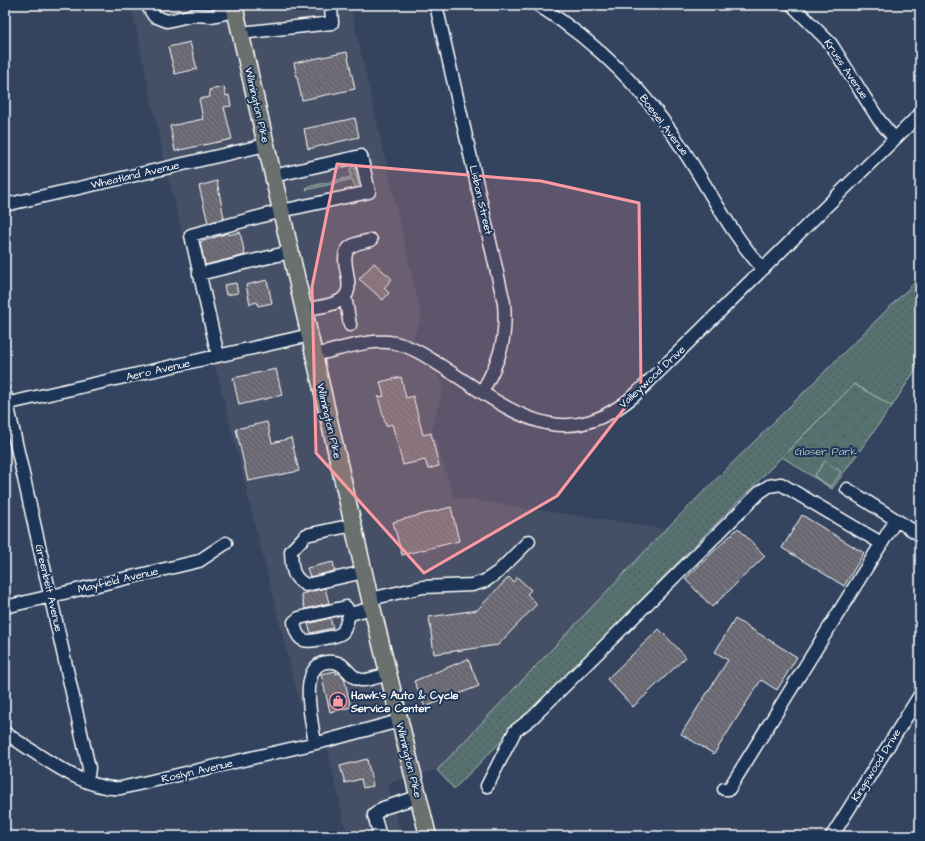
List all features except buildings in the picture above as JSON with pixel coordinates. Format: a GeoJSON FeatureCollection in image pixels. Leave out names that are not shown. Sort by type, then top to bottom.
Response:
{"type":"FeatureCollection","features":[{"type":"Feature","properties":{"kind":"main road","name":"Wilmington Pike"},"geometry":{"type":"LineString","coordinates":[[235,8],[371,604],[428,836]]}},
{"type":"Feature","properties":{"kind":"street"},"geometry":{"type":"LineString","coordinates":[[147,5],[154,16],[167,21],[193,15],[212,16],[235,8]]}},
{"type":"Feature","properties":{"kind":"street"},"geometry":{"type":"LineString","coordinates":[[240,33],[332,23],[331,5]]}},
{"type":"Feature","properties":{"kind":"street","name":"Lisbon Street"},"geometry":{"type":"LineString","coordinates":[[436,5],[504,303],[505,338],[494,370],[482,392]]}},
{"type":"Feature","properties":{"kind":"street","name":"Boesel Avenue"},"geometry":{"type":"LineString","coordinates":[[538,5],[577,32],[610,61],[658,114],[684,150],[745,247],[763,269]]}},
{"type":"Feature","properties":{"kind":"street","name":"Kruss Avenue"},"geometry":{"type":"LineString","coordinates":[[792,5],[812,23],[831,44],[879,120],[894,138]]}},
{"type":"Feature","properties":{"kind":"street","name":"Valleywood Drive"},"geometry":{"type":"LineString","coordinates":[[314,355],[376,342],[395,343],[424,355],[518,414],[537,421],[556,425],[572,425],[590,422],[622,407],[636,394],[920,114]]}},
{"type":"Feature","properties":{"kind":"street","name":"Wheatland Avenue"},"geometry":{"type":"LineString","coordinates":[[5,205],[266,145]]}},
{"type":"Feature","properties":{"kind":"street"},"geometry":{"type":"LineString","coordinates":[[218,356],[191,235],[281,211],[369,192],[361,156],[273,176]]}},
{"type":"Feature","properties":{"kind":"street"},"geometry":{"type":"LineString","coordinates":[[304,310],[338,302],[345,296],[349,287],[345,255],[348,248],[371,240]]}},
{"type":"Feature","properties":{"kind":"street"},"geometry":{"type":"LineString","coordinates":[[200,274],[290,252]]}},
{"type":"Feature","properties":{"kind":"street"},"geometry":{"type":"LineString","coordinates":[[345,296],[350,325]]}},
{"type":"Feature","properties":{"kind":"street","name":"Aero Avenue"},"geometry":{"type":"LineString","coordinates":[[6,401],[310,335]]}},
{"type":"Feature","properties":{"kind":"street","name":"Greenbelt Avenue"},"geometry":{"type":"LineString","coordinates":[[6,401],[89,768],[86,782]]}},
{"type":"Feature","properties":{"kind":"street"},"geometry":{"type":"LineString","coordinates":[[487,786],[515,731],[532,718],[760,492],[769,486],[781,484],[881,543]]}},
{"type":"Feature","properties":{"kind":"street"},"geometry":{"type":"LineString","coordinates":[[847,489],[896,520],[919,532]]}},
{"type":"Feature","properties":{"kind":"street"},"geometry":{"type":"LineString","coordinates":[[724,789],[730,790],[896,520]]}},
{"type":"Feature","properties":{"kind":"street"},"geometry":{"type":"LineString","coordinates":[[353,525],[306,535],[291,552],[292,573],[299,581],[306,585],[364,572]]}},
{"type":"Feature","properties":{"kind":"street"},"geometry":{"type":"LineString","coordinates":[[350,614],[346,607],[299,618],[294,622],[296,634],[302,640],[309,642],[336,636],[342,632],[350,614],[371,604],[423,587],[472,585],[485,581],[498,572],[529,541]]}},
{"type":"Feature","properties":{"kind":"street","name":"Mayfield Avenue"},"geometry":{"type":"LineString","coordinates":[[5,606],[199,561],[226,543]]}},
{"type":"Feature","properties":{"kind":"street"},"geometry":{"type":"LineString","coordinates":[[315,744],[310,712],[309,682],[311,672],[318,665],[334,662],[344,666],[351,675],[361,680],[388,674]]}},
{"type":"Feature","properties":{"kind":"street","name":"Kingswood Drive"},"geometry":{"type":"LineString","coordinates":[[832,836],[920,695]]}},
{"type":"Feature","properties":{"kind":"street","name":"Roslyn Avenue"},"geometry":{"type":"LineString","coordinates":[[5,733],[86,782],[109,789],[121,788],[315,744],[399,721]]}},
{"type":"Feature","properties":{"kind":"street"},"geometry":{"type":"LineString","coordinates":[[380,836],[374,815],[383,808],[418,797]]}},
{"type":"Feature","properties":{"kind":"highlighted area"},"geometry":{"type":"Polygon","coordinates":[[[337,164],[541,181],[639,203],[641,387],[557,496],[424,573],[316,453],[312,287],[337,164]]]}},
{"type":"Feature","properties":{"kind":"shaded area"},"geometry":{"type":"Polygon","coordinates":[[[131,5],[350,5],[422,318],[413,337],[444,385],[432,429],[454,497],[666,529],[437,770],[388,783],[401,836],[336,836],[345,827],[326,742],[310,745],[166,168],[131,5]]]}},
{"type":"Feature","properties":{"kind":"green space"},"geometry":{"type":"Polygon","coordinates":[[[353,167],[355,169],[359,187],[356,190],[352,179],[306,190],[307,187],[351,177],[350,168],[353,167]]]}},
{"type":"Feature","properties":{"kind":"green space"},"geometry":{"type":"Polygon","coordinates":[[[920,277],[920,363],[892,406],[854,384],[454,789],[437,770],[666,529],[920,277]]]}},
{"type":"Feature","properties":{"kind":"green space","name":"Glaser Park"},"geometry":{"type":"Polygon","coordinates":[[[854,384],[892,406],[832,489],[782,457],[854,384]]]}},
{"type":"Feature","properties":{"kind":"green space"},"geometry":{"type":"Polygon","coordinates":[[[825,461],[841,472],[831,487],[814,476],[825,461]]]}},
{"type":"Feature","properties":{"kind":"place","name":"Hawk's Auto & Cycle Service Center"},"geometry":{"type":"Point","coordinates":[338,701]}}]}
